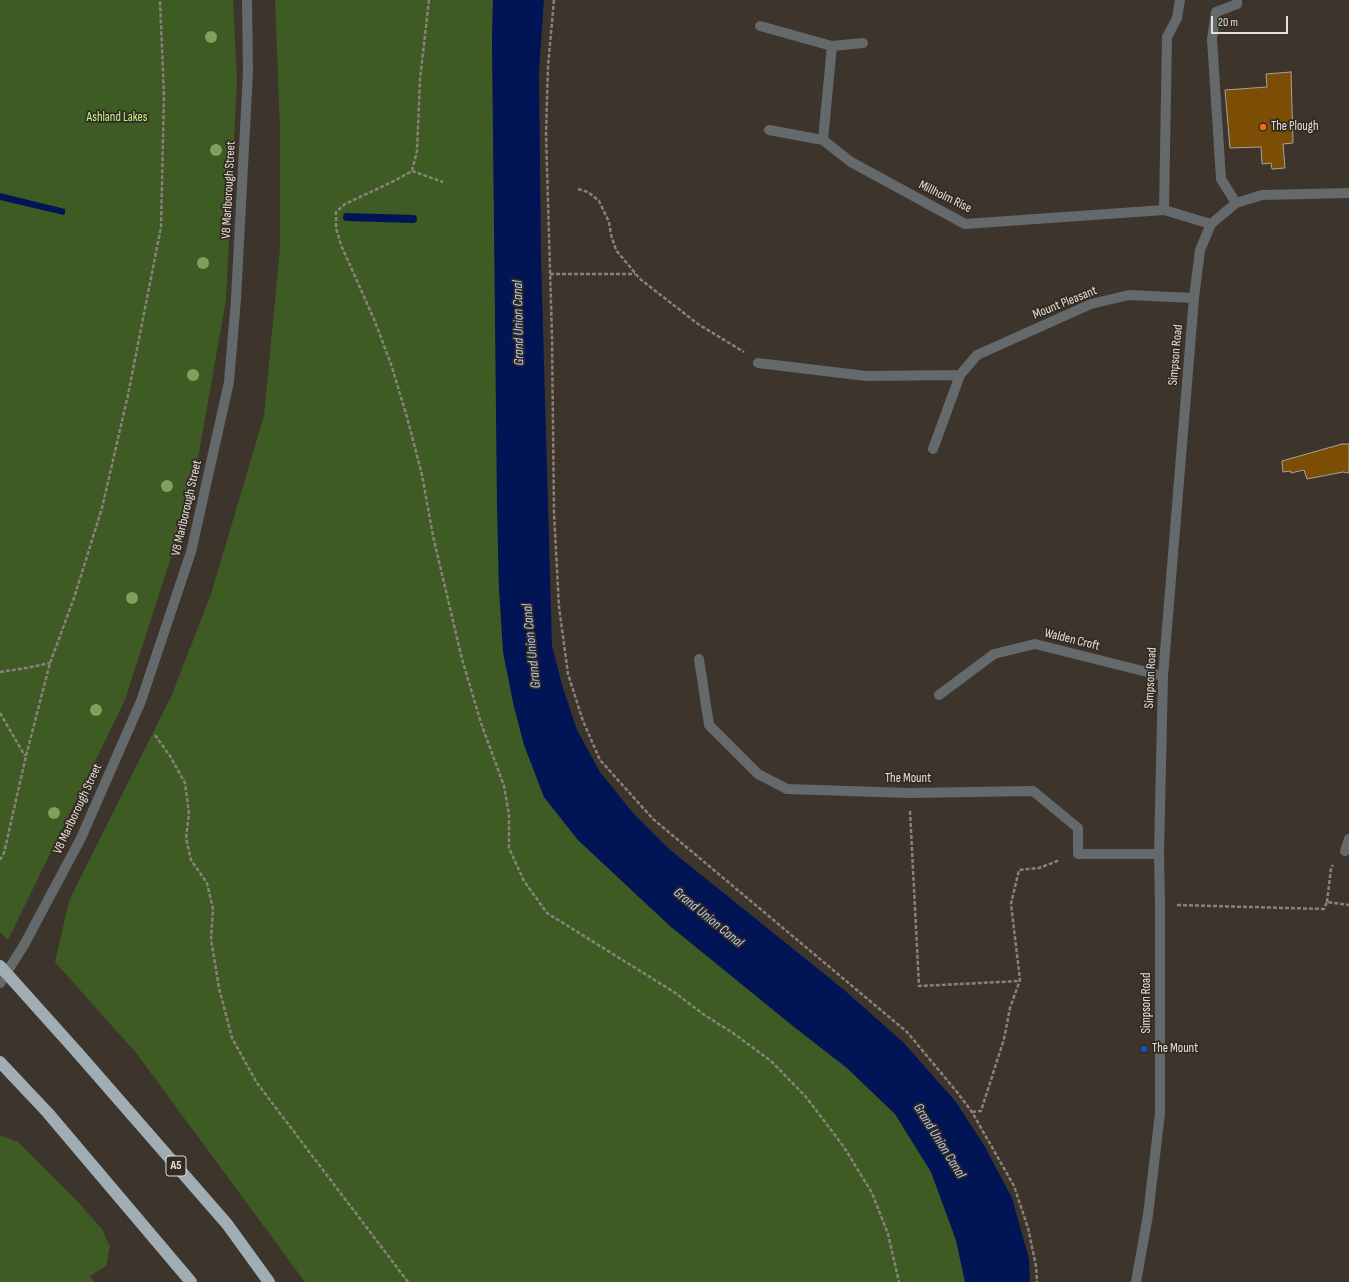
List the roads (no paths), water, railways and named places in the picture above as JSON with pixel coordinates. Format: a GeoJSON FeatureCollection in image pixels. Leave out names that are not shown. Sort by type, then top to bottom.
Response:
{"type":"FeatureCollection","features":[{"type":"Feature","properties":{"kind":"highway","name":"A5"},"geometry":{"type":"LineString","coordinates":[[0,966],[227,1224],[270,1282]]}},
{"type":"Feature","properties":{"kind":"highway"},"geometry":{"type":"LineString","coordinates":[[0,1062],[48,1114],[191,1282]]}},
{"type":"Feature","properties":{"kind":"street","name":"V8 Marlborough Street"},"geometry":{"type":"LineString","coordinates":[[0,983],[24,945],[81,838],[94,809],[141,701],[191,552],[229,382],[236,299],[248,72],[247,0]]}},
{"type":"Feature","properties":{"kind":"street"},"geometry":{"type":"LineString","coordinates":[[1164,210],[1167,37],[1177,18],[1180,0]]}},
{"type":"Feature","properties":{"kind":"street"},"geometry":{"type":"LineString","coordinates":[[1236,203],[1221,178],[1212,39],[1216,12],[1237,4],[1237,0]]}},
{"type":"Feature","properties":{"kind":"street"},"geometry":{"type":"LineString","coordinates":[[760,26],[832,46],[863,43]]}},
{"type":"Feature","properties":{"kind":"street"},"geometry":{"type":"LineString","coordinates":[[770,130],[823,140],[832,46]]}},
{"type":"Feature","properties":{"kind":"street","name":"Millholm Rise"},"geometry":{"type":"LineString","coordinates":[[823,140],[851,162],[965,224],[1164,210],[1211,224]]}},
{"type":"Feature","properties":{"kind":"street","name":"Simpson Road"},"geometry":{"type":"LineString","coordinates":[[1136,1282],[1148,1215],[1160,1113],[1159,854],[1163,676],[1194,298],[1200,250],[1211,224],[1236,203],[1262,195],[1349,193]]}},
{"type":"Feature","properties":{"kind":"street","name":"Mount Pleasant"},"geometry":{"type":"LineString","coordinates":[[933,449],[960,375],[977,355],[1092,304],[1129,295],[1194,298]]}},
{"type":"Feature","properties":{"kind":"street"},"geometry":{"type":"LineString","coordinates":[[758,363],[866,376],[960,375]]}},
{"type":"Feature","properties":{"kind":"street","name":"Walden Croft"},"geometry":{"type":"LineString","coordinates":[[939,695],[994,654],[1035,644],[1163,676]]}},
{"type":"Feature","properties":{"kind":"street","name":"The Mount"},"geometry":{"type":"LineString","coordinates":[[699,660],[709,726],[758,774],[787,789],[909,793],[1033,791],[1078,828],[1078,854],[1159,854]]}},
{"type":"Feature","properties":{"kind":"street"},"geometry":{"type":"LineString","coordinates":[[1345,851],[1349,839]]}},
{"type":"Feature","properties":{"kind":"water","name":"Grand Union Canal"},"geometry":{"type":"Polygon","coordinates":[[[493,0],[544,0],[539,72],[541,257],[552,646],[562,685],[577,730],[600,772],[633,813],[669,849],[843,989],[903,1042],[956,1102],[985,1147],[1012,1198],[1029,1259],[1030,1282],[965,1282],[956,1240],[931,1172],[895,1114],[847,1068],[670,926],[578,840],[544,797],[524,745],[514,707],[503,652],[499,589],[497,506],[492,40],[493,0]]]}},
{"type":"Feature","properties":{"kind":"water"},"geometry":{"type":"Polygon","coordinates":[[[0,193],[65,209],[65,213],[64,215],[0,200],[0,193]]]}},
{"type":"Feature","properties":{"kind":"waterway"},"geometry":{"type":"LineString","coordinates":[[347,217],[413,219]]}},
{"type":"Feature","properties":{"kind":"place","name":"The Plough"},"geometry":{"type":"Point","coordinates":[1263,127]}},
{"type":"Feature","properties":{"kind":"place","name":"The Mount"},"geometry":{"type":"Point","coordinates":[1144,1049]}},
{"type":"Feature","properties":{"kind":"park label","name":"Ashland Lakes"},"geometry":{"type":"Point","coordinates":[117,118]}}]}
